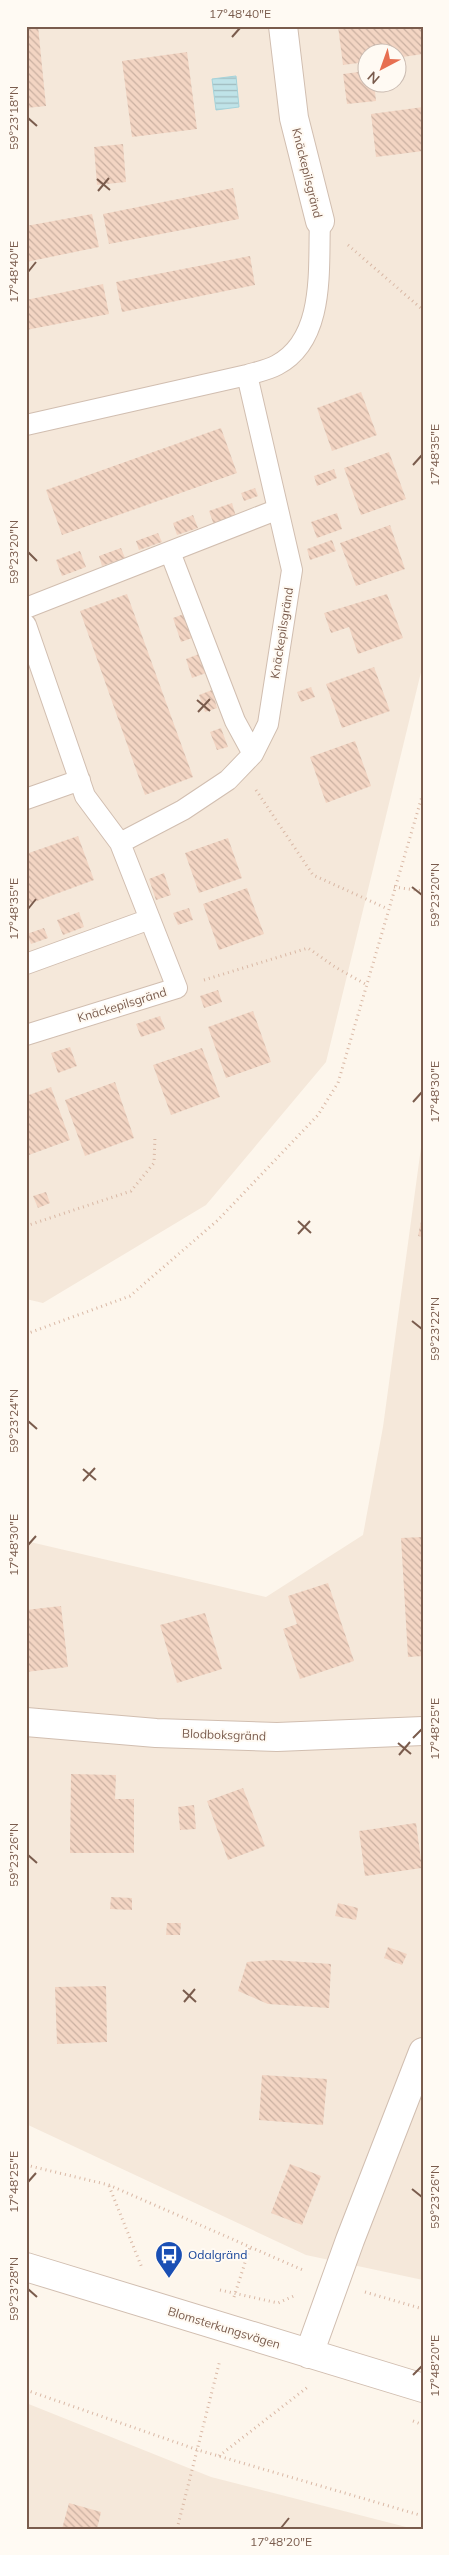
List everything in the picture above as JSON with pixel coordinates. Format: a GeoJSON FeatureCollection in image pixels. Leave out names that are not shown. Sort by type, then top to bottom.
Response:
{"type":"FeatureCollection","features":[{"type":"Feature","properties":{"kind":"street","name":"Knäckepilsgränd"},"geometry":{"type":"LineString","coordinates":[[283,26],[294,118],[320,221]]}},
{"type":"Feature","properties":{"kind":"street","name":"Blodboksgränd"},"geometry":{"type":"LineString","coordinates":[[26,1722],[156,1733],[277,1737],[423,1731]]}},
{"type":"Feature","properties":{"kind":"street"},"geometry":{"type":"LineString","coordinates":[[309,2354],[326,2279],[423,2052]]}},
{"type":"Feature","properties":{"kind":"street","name":"Blomsterkungsvägen"},"geometry":{"type":"LineString","coordinates":[[26,2267],[423,2388]]}},
{"type":"Feature","properties":{"kind":"lane","name":"Knäckepilsgränd"},"geometry":{"type":"LineString","coordinates":[[26,425],[248,375],[277,365],[294,352],[307,330],[316,306],[320,221]]}},
{"type":"Feature","properties":{"kind":"lane","name":"Knäckepilsgränd"},"geometry":{"type":"LineString","coordinates":[[120,843],[183,810],[228,780],[247,760],[268,724],[292,570],[276,510],[248,375]]}},
{"type":"Feature","properties":{"kind":"lane"},"geometry":{"type":"LineString","coordinates":[[26,608],[276,510]]}},
{"type":"Feature","properties":{"kind":"lane"},"geometry":{"type":"LineString","coordinates":[[170,552],[235,721],[247,760]]}},
{"type":"Feature","properties":{"kind":"lane","name":"Knäckepilsgränd"},"geometry":{"type":"LineString","coordinates":[[26,1035],[177,988],[120,843],[85,796],[27,632]]}},
{"type":"Feature","properties":{"kind":"lane"},"geometry":{"type":"LineString","coordinates":[[26,798],[80,780]]}},
{"type":"Feature","properties":{"kind":"lane"},"geometry":{"type":"LineString","coordinates":[[26,964],[150,919]]}},
{"type":"Feature","properties":{"kind":"path"},"geometry":{"type":"LineString","coordinates":[[320,221],[423,310]]}},
{"type":"Feature","properties":{"kind":"path"},"geometry":{"type":"LineString","coordinates":[[247,760],[313,875],[388,909]]}},
{"type":"Feature","properties":{"kind":"path"},"geometry":{"type":"LineString","coordinates":[[26,1334],[130,1296],[218,1220],[318,1115],[338,1083],[423,792]]}},
{"type":"Feature","properties":{"kind":"path"},"geometry":{"type":"LineString","coordinates":[[394,887],[423,890]]}},
{"type":"Feature","properties":{"kind":"path"},"geometry":{"type":"LineString","coordinates":[[177,988],[308,948],[334,967],[367,985]]}},
{"type":"Feature","properties":{"kind":"path"},"geometry":{"type":"LineString","coordinates":[[26,1226],[131,1191],[154,1163],[154,1136]]}},
{"type":"Feature","properties":{"kind":"path"},"geometry":{"type":"LineString","coordinates":[[26,2165],[109,2185],[326,2279],[423,2308]]}},
{"type":"Feature","properties":{"kind":"path"},"geometry":{"type":"LineString","coordinates":[[109,2185],[141,2267],[148,2270]]}},
{"type":"Feature","properties":{"kind":"path"},"geometry":{"type":"LineString","coordinates":[[216,2289],[278,2303],[326,2279]]}},
{"type":"Feature","properties":{"kind":"path"},"geometry":{"type":"LineString","coordinates":[[219,2456],[316,2381]]}},
{"type":"Feature","properties":{"kind":"path"},"geometry":{"type":"LineString","coordinates":[[26,2390],[198,2450],[423,2516]]}},
{"type":"Feature","properties":{"kind":"path"},"geometry":{"type":"LineString","coordinates":[[406,2418],[423,2425]]}},
{"type":"Feature","properties":{"kind":"path"},"geometry":{"type":"LineString","coordinates":[[177,2529],[198,2450]]}},
{"type":"Feature","properties":{"kind":"shaded area"},"geometry":{"type":"Polygon","coordinates":[[[26,26],[423,26],[423,664],[326,1062],[206,1205],[43,1303],[26,1299],[26,26]]]}},
{"type":"Feature","properties":{"kind":"shaded area"},"geometry":{"type":"Polygon","coordinates":[[[423,1133],[423,2280],[306,2255],[26,2124],[26,1541],[266,1597],[363,1535],[383,1427],[423,1133]]]}},
{"type":"Feature","properties":{"kind":"shaded area"},"geometry":{"type":"Polygon","coordinates":[[[26,2403],[211,2477],[414,2529],[26,2529],[26,2403]]]}},
{"type":"Feature","properties":{"kind":"water"},"geometry":{"type":"Polygon","coordinates":[[[236,76],[239,107],[216,110],[212,79],[236,76]]]}},
{"type":"Feature","properties":{"kind":"building"},"geometry":{"type":"Polygon","coordinates":[[[26,26],[38,26],[46,106],[26,108],[26,26]]]}},
{"type":"Feature","properties":{"kind":"building"},"geometry":{"type":"Polygon","coordinates":[[[338,26],[422,26],[423,54],[406,57],[406,42],[356,42],[356,63],[343,65],[338,26]]]}},
{"type":"Feature","properties":{"kind":"building"},"geometry":{"type":"Polygon","coordinates":[[[187,52],[197,129],[132,137],[122,61],[187,52]]]}},
{"type":"Feature","properties":{"kind":"building"},"geometry":{"type":"Polygon","coordinates":[[[356,72],[356,92],[375,92],[376,101],[347,104],[343,74],[356,72]]]}},
{"type":"Feature","properties":{"kind":"building"},"geometry":{"type":"Polygon","coordinates":[[[423,107],[423,151],[376,157],[371,114],[423,107]]]}},
{"type":"Feature","properties":{"kind":"building"},"geometry":{"type":"Polygon","coordinates":[[[123,144],[126,182],[97,185],[94,147],[123,144]]]}},
{"type":"Feature","properties":{"kind":"building"},"geometry":{"type":"Polygon","coordinates":[[[233,188],[239,219],[109,244],[103,214],[233,188]]]}},
{"type":"Feature","properties":{"kind":"building"},"geometry":{"type":"Polygon","coordinates":[[[92,214],[99,247],[26,262],[26,226],[92,214]]]}},
{"type":"Feature","properties":{"kind":"building"},"geometry":{"type":"Polygon","coordinates":[[[250,256],[255,285],[122,312],[116,282],[250,256]]]}},
{"type":"Feature","properties":{"kind":"building"},"geometry":{"type":"Polygon","coordinates":[[[103,284],[109,314],[26,330],[26,300],[103,284]]]}},
{"type":"Feature","properties":{"kind":"building"},"geometry":{"type":"Polygon","coordinates":[[[361,392],[377,435],[332,451],[317,408],[361,392]]]}},
{"type":"Feature","properties":{"kind":"building"},"geometry":{"type":"Polygon","coordinates":[[[221,428],[237,473],[62,535],[46,490],[221,428]]]}},
{"type":"Feature","properties":{"kind":"building"},"geometry":{"type":"Polygon","coordinates":[[[389,452],[406,499],[361,515],[344,468],[389,452]]]}},
{"type":"Feature","properties":{"kind":"building"},"geometry":{"type":"Polygon","coordinates":[[[334,469],[337,478],[317,486],[314,476],[334,469]]]}},
{"type":"Feature","properties":{"kind":"building"},"geometry":{"type":"Polygon","coordinates":[[[255,488],[258,496],[244,501],[241,493],[255,488]]]}},
{"type":"Feature","properties":{"kind":"building"},"geometry":{"type":"Polygon","coordinates":[[[232,503],[237,520],[215,528],[209,511],[232,503]]]}},
{"type":"Feature","properties":{"kind":"building"},"geometry":{"type":"Polygon","coordinates":[[[337,513],[342,529],[317,538],[311,522],[337,513]]]}},
{"type":"Feature","properties":{"kind":"building"},"geometry":{"type":"Polygon","coordinates":[[[193,515],[198,528],[177,535],[173,523],[193,515]]]}},
{"type":"Feature","properties":{"kind":"building"},"geometry":{"type":"Polygon","coordinates":[[[390,525],[405,569],[356,586],[340,543],[390,525]]]}},
{"type":"Feature","properties":{"kind":"building"},"geometry":{"type":"Polygon","coordinates":[[[158,533],[162,542],[139,550],[136,541],[158,533]]]}},
{"type":"Feature","properties":{"kind":"building"},"geometry":{"type":"Polygon","coordinates":[[[332,540],[336,551],[310,560],[307,549],[332,540]]]}},
{"type":"Feature","properties":{"kind":"building"},"geometry":{"type":"Polygon","coordinates":[[[121,548],[125,558],[102,566],[99,556],[121,548]]]}},
{"type":"Feature","properties":{"kind":"building"},"geometry":{"type":"Polygon","coordinates":[[[80,551],[86,567],[62,576],[56,560],[80,551]]]}},
{"type":"Feature","properties":{"kind":"building"},"geometry":{"type":"Polygon","coordinates":[[[127,594],[193,777],[145,795],[80,611],[127,594]]]}},
{"type":"Feature","properties":{"kind":"building"},"geometry":{"type":"Polygon","coordinates":[[[387,594],[403,638],[358,654],[349,627],[331,633],[324,613],[387,594]]]}},
{"type":"Feature","properties":{"kind":"building"},"geometry":{"type":"Polygon","coordinates":[[[184,614],[192,638],[181,642],[173,618],[184,614]]]}},
{"type":"Feature","properties":{"kind":"building"},"geometry":{"type":"Polygon","coordinates":[[[199,654],[206,673],[192,678],[186,659],[199,654]]]}},
{"type":"Feature","properties":{"kind":"building"},"geometry":{"type":"Polygon","coordinates":[[[374,667],[390,711],[342,728],[326,684],[374,667]]]}},
{"type":"Feature","properties":{"kind":"building"},"geometry":{"type":"Polygon","coordinates":[[[311,687],[315,697],[301,702],[297,692],[311,687]]]}},
{"type":"Feature","properties":{"kind":"building"},"geometry":{"type":"Polygon","coordinates":[[[212,690],[217,708],[205,712],[199,695],[212,690]]]}},
{"type":"Feature","properties":{"kind":"building"},"geometry":{"type":"Polygon","coordinates":[[[221,728],[228,747],[217,750],[210,732],[221,728]]]}},
{"type":"Feature","properties":{"kind":"building"},"geometry":{"type":"Polygon","coordinates":[[[355,741],[371,786],[326,803],[310,757],[355,741]]]}},
{"type":"Feature","properties":{"kind":"building"},"geometry":{"type":"Polygon","coordinates":[[[78,836],[94,880],[26,905],[26,854],[78,836]]]}},
{"type":"Feature","properties":{"kind":"building"},"geometry":{"type":"Polygon","coordinates":[[[228,838],[242,878],[199,893],[185,853],[228,838]]]}},
{"type":"Feature","properties":{"kind":"building"},"geometry":{"type":"Polygon","coordinates":[[[164,873],[171,895],[156,900],[149,879],[164,873]]]}},
{"type":"Feature","properties":{"kind":"building"},"geometry":{"type":"Polygon","coordinates":[[[247,888],[264,934],[219,950],[203,904],[247,888]]]}},
{"type":"Feature","properties":{"kind":"building"},"geometry":{"type":"Polygon","coordinates":[[[189,908],[193,920],[178,925],[173,913],[189,908]]]}},
{"type":"Feature","properties":{"kind":"building"},"geometry":{"type":"Polygon","coordinates":[[[79,912],[84,927],[63,935],[57,920],[79,912]]]}},
{"type":"Feature","properties":{"kind":"building"},"geometry":{"type":"Polygon","coordinates":[[[44,928],[48,938],[31,944],[27,934],[44,928]]]}},
{"type":"Feature","properties":{"kind":"building"},"geometry":{"type":"Polygon","coordinates":[[[218,990],[222,1002],[204,1008],[200,996],[218,990]]]}},
{"type":"Feature","properties":{"kind":"building"},"geometry":{"type":"Polygon","coordinates":[[[253,1011],[271,1062],[226,1078],[208,1027],[253,1011]]]}},
{"type":"Feature","properties":{"kind":"building"},"geometry":{"type":"Polygon","coordinates":[[[160,1016],[165,1029],[141,1037],[136,1024],[160,1016]]]}},
{"type":"Feature","properties":{"kind":"building"},"geometry":{"type":"Polygon","coordinates":[[[70,1047],[77,1066],[58,1073],[51,1053],[70,1047]]]}},
{"type":"Feature","properties":{"kind":"building"},"geometry":{"type":"Polygon","coordinates":[[[202,1048],[220,1097],[171,1115],[153,1065],[202,1048]]]}},
{"type":"Feature","properties":{"kind":"building"},"geometry":{"type":"Polygon","coordinates":[[[115,1082],[134,1138],[85,1156],[65,1100],[115,1082]]]}},
{"type":"Feature","properties":{"kind":"building"},"geometry":{"type":"Polygon","coordinates":[[[51,1087],[70,1140],[26,1156],[26,1096],[51,1087]]]}},
{"type":"Feature","properties":{"kind":"building"},"geometry":{"type":"Polygon","coordinates":[[[46,1192],[50,1203],[38,1208],[33,1196],[46,1192]]]}},
{"type":"Feature","properties":{"kind":"building"},"geometry":{"type":"Polygon","coordinates":[[[423,1217],[423,1237],[418,1236],[423,1217]]]}},
{"type":"Feature","properties":{"kind":"building"},"geometry":{"type":"Polygon","coordinates":[[[423,1537],[423,1656],[408,1657],[401,1538],[423,1537]]]}},
{"type":"Feature","properties":{"kind":"building"},"geometry":{"type":"Polygon","coordinates":[[[328,1583],[354,1661],[300,1679],[283,1629],[297,1624],[288,1596],[328,1583]]]}},
{"type":"Feature","properties":{"kind":"building"},"geometry":{"type":"Polygon","coordinates":[[[61,1606],[68,1667],[26,1672],[26,1610],[61,1606]]]}},
{"type":"Feature","properties":{"kind":"building"},"geometry":{"type":"Polygon","coordinates":[[[205,1613],[222,1669],[177,1683],[160,1625],[205,1613]]]}},
{"type":"Feature","properties":{"kind":"building"},"geometry":{"type":"Polygon","coordinates":[[[71,1774],[116,1775],[115,1799],[134,1799],[134,1853],[70,1853],[71,1774]]]}},
{"type":"Feature","properties":{"kind":"building"},"geometry":{"type":"Polygon","coordinates":[[[243,1788],[265,1846],[228,1860],[207,1801],[243,1788]]]}},
{"type":"Feature","properties":{"kind":"building"},"geometry":{"type":"Polygon","coordinates":[[[194,1805],[196,1829],[180,1830],[178,1807],[194,1805]]]}},
{"type":"Feature","properties":{"kind":"building"},"geometry":{"type":"Polygon","coordinates":[[[416,1823],[422,1868],[365,1876],[359,1831],[416,1823]]]}},
{"type":"Feature","properties":{"kind":"building"},"geometry":{"type":"Polygon","coordinates":[[[111,1897],[132,1898],[132,1910],[110,1909],[111,1897]]]}},
{"type":"Feature","properties":{"kind":"building"},"geometry":{"type":"Polygon","coordinates":[[[338,1903],[358,1908],[356,1920],[335,1916],[338,1903]]]}},
{"type":"Feature","properties":{"kind":"building"},"geometry":{"type":"Polygon","coordinates":[[[167,1923],[181,1923],[180,1935],[166,1935],[167,1923]]]}},
{"type":"Feature","properties":{"kind":"building"},"geometry":{"type":"Polygon","coordinates":[[[388,1947],[407,1954],[402,1965],[384,1958],[388,1947]]]}},
{"type":"Feature","properties":{"kind":"building"},"geometry":{"type":"Polygon","coordinates":[[[274,1960],[331,1964],[329,2008],[268,2004],[238,1991],[247,1962],[274,1960]]]}},
{"type":"Feature","properties":{"kind":"building"},"geometry":{"type":"Polygon","coordinates":[[[106,1986],[107,2042],[57,2044],[55,1987],[106,1986]]]}},
{"type":"Feature","properties":{"kind":"building"},"geometry":{"type":"Polygon","coordinates":[[[262,2075],[327,2079],[323,2125],[259,2120],[262,2075]]]}},
{"type":"Feature","properties":{"kind":"building"},"geometry":{"type":"Polygon","coordinates":[[[290,2164],[321,2176],[302,2225],[271,2213],[290,2164]]]}},
{"type":"Feature","properties":{"kind":"building"},"geometry":{"type":"Polygon","coordinates":[[[69,2503],[101,2512],[97,2529],[62,2529],[69,2503]]]}},
{"type":"Feature","properties":{"kind":"place","name":"Odalgränd"},"geometry":{"type":"Point","coordinates":[169,2279]}}]}
